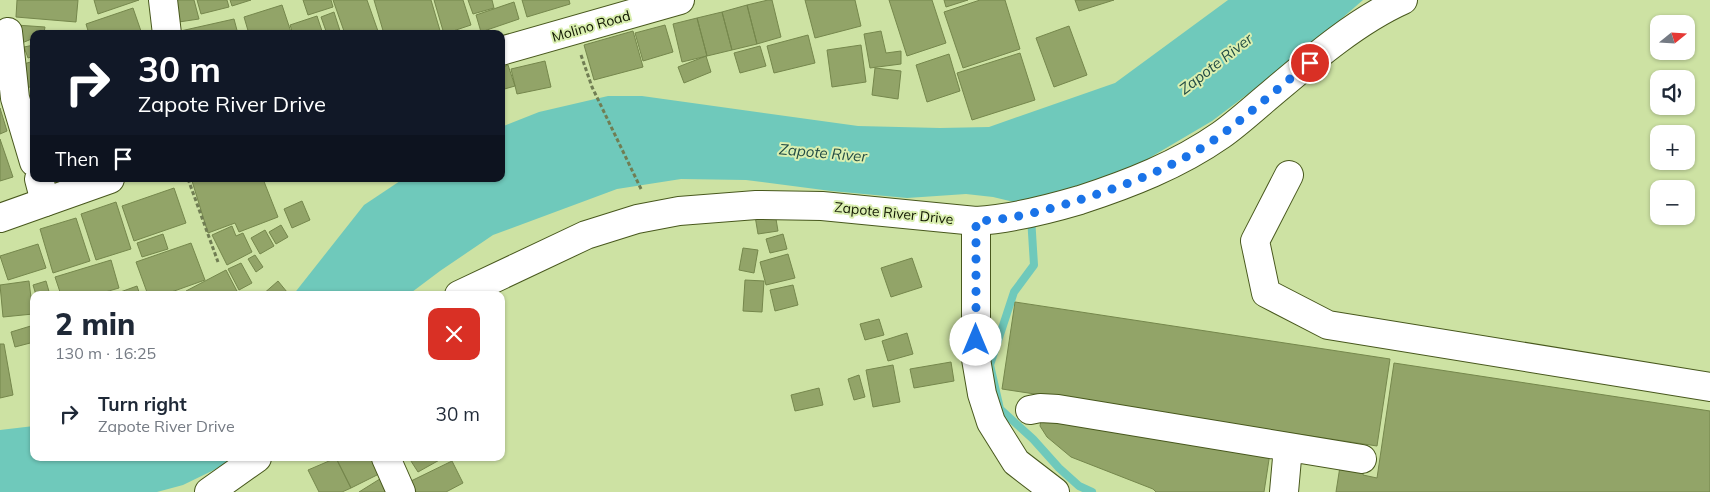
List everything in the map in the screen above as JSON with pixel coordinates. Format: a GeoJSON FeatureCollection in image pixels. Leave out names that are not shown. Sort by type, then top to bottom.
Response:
{"type":"FeatureCollection","features":[{"type":"Feature","properties":{"kind":"main road"},"geometry":{"type":"LineString","coordinates":[[163,0],[167,30]]}},
{"type":"Feature","properties":{"kind":"main road","name":"Molino Road"},"geometry":{"type":"LineString","coordinates":[[505,50],[680,0]]}},
{"type":"Feature","properties":{"kind":"main road","name":"Zapote River Drive"},"geometry":{"type":"LineString","coordinates":[[467,291],[586,234],[637,219],[680,211],[756,205],[822,206],[982,221],[1047,210],[1138,180],[1200,148],[1221,135],[1363,22],[1403,0]]}},
{"type":"Feature","properties":{"kind":"main road"},"geometry":{"type":"LineString","coordinates":[[8,32],[15,98],[30,149]]}},
{"type":"Feature","properties":{"kind":"main road"},"geometry":{"type":"LineString","coordinates":[[1289,175],[1255,241],[1266,293],[1328,325],[1710,387]]}},
{"type":"Feature","properties":{"kind":"main road"},"geometry":{"type":"LineString","coordinates":[[0,218],[42,190],[91,182]]}},
{"type":"Feature","properties":{"kind":"main road"},"geometry":{"type":"LineString","coordinates":[[982,221],[976,360],[982,394],[991,422],[1016,462],[1055,492]]}},
{"type":"Feature","properties":{"kind":"main road"},"geometry":{"type":"LineString","coordinates":[[1030,410],[1040,408],[1058,410],[1362,459]]}},
{"type":"Feature","properties":{"kind":"main road"},"geometry":{"type":"LineString","coordinates":[[1284,492],[1288,447]]}},
{"type":"Feature","properties":{"kind":"main road"},"geometry":{"type":"LineString","coordinates":[[209,492],[253,461]]}},
{"type":"Feature","properties":{"kind":"main road"},"geometry":{"type":"LineString","coordinates":[[387,461],[401,492]]}},
{"type":"Feature","properties":{"kind":"path"},"geometry":{"type":"LineString","coordinates":[[573,31],[592,87],[644,194]]}},
{"type":"Feature","properties":{"kind":"path"},"geometry":{"type":"LineString","coordinates":[[189,182],[218,262]]}},
{"type":"Feature","properties":{"kind":"water","name":"Zapote River"},"geometry":{"type":"Polygon","coordinates":[[[1228,0],[1363,0],[1302,53],[1212,121],[1134,167],[1030,206],[993,197],[966,194],[907,198],[746,180],[681,179],[617,189],[493,235],[413,291],[296,291],[364,205],[398,182],[505,182],[505,125],[539,112],[608,96],[642,96],[858,126],[989,127],[1115,83],[1228,0]]]}},
{"type":"Feature","properties":{"kind":"water"},"geometry":{"type":"Polygon","coordinates":[[[30,426],[30,461],[228,461],[183,485],[157,492],[0,492],[0,430],[30,426]]]}},
{"type":"Feature","properties":{"kind":"building"},"geometry":{"type":"Polygon","coordinates":[[[17,0],[78,0],[76,22],[16,17],[17,0]]]}},
{"type":"Feature","properties":{"kind":"building"},"geometry":{"type":"Polygon","coordinates":[[[94,0],[139,0],[98,14],[94,0]]]}},
{"type":"Feature","properties":{"kind":"building"},"geometry":{"type":"Polygon","coordinates":[[[167,0],[194,0],[199,19],[172,23],[167,0]]]}},
{"type":"Feature","properties":{"kind":"building"},"geometry":{"type":"Polygon","coordinates":[[[197,0],[227,0],[229,7],[201,14],[197,0]]]}},
{"type":"Feature","properties":{"kind":"building"},"geometry":{"type":"Polygon","coordinates":[[[230,0],[251,0],[232,6],[230,0]]]}},
{"type":"Feature","properties":{"kind":"building"},"geometry":{"type":"Polygon","coordinates":[[[303,0],[331,0],[333,7],[308,15],[303,0]]]}},
{"type":"Feature","properties":{"kind":"building"},"geometry":{"type":"Polygon","coordinates":[[[333,0],[367,0],[378,30],[344,30],[333,0]]]}},
{"type":"Feature","properties":{"kind":"building"},"geometry":{"type":"Polygon","coordinates":[[[374,0],[431,0],[440,30],[383,30],[374,0]]]}},
{"type":"Feature","properties":{"kind":"building"},"geometry":{"type":"Polygon","coordinates":[[[434,0],[463,0],[471,25],[456,30],[443,30],[434,0]]]}},
{"type":"Feature","properties":{"kind":"building"},"geometry":{"type":"Polygon","coordinates":[[[468,0],[492,0],[494,8],[473,14],[468,0]]]}},
{"type":"Feature","properties":{"kind":"building"},"geometry":{"type":"Polygon","coordinates":[[[522,0],[569,0],[570,4],[527,17],[522,0]]]}},
{"type":"Feature","properties":{"kind":"building"},"geometry":{"type":"Polygon","coordinates":[[[772,0],[781,37],[757,44],[747,5],[772,0]]]}},
{"type":"Feature","properties":{"kind":"building"},"geometry":{"type":"Polygon","coordinates":[[[805,0],[855,0],[861,26],[815,38],[805,0]]]}},
{"type":"Feature","properties":{"kind":"building"},"geometry":{"type":"Polygon","coordinates":[[[889,0],[932,0],[946,43],[907,56],[889,0]]]}},
{"type":"Feature","properties":{"kind":"building"},"geometry":{"type":"Polygon","coordinates":[[[944,0],[968,0],[946,7],[944,0]]]}},
{"type":"Feature","properties":{"kind":"building"},"geometry":{"type":"Polygon","coordinates":[[[980,0],[1005,0],[1020,49],[963,68],[944,12],[980,0]]]}},
{"type":"Feature","properties":{"kind":"building"},"geometry":{"type":"Polygon","coordinates":[[[1075,0],[1114,0],[1079,11],[1075,0]]]}},
{"type":"Feature","properties":{"kind":"building"},"geometry":{"type":"Polygon","coordinates":[[[514,2],[519,19],[487,30],[480,30],[476,15],[514,2]]]}},
{"type":"Feature","properties":{"kind":"building"},"geometry":{"type":"Polygon","coordinates":[[[282,5],[290,30],[248,30],[244,17],[282,5]]]}},
{"type":"Feature","properties":{"kind":"building"},"geometry":{"type":"Polygon","coordinates":[[[747,5],[757,44],[732,50],[722,12],[747,5]]]}},
{"type":"Feature","properties":{"kind":"building"},"geometry":{"type":"Polygon","coordinates":[[[133,8],[141,30],[88,30],[86,24],[133,8]]]}},
{"type":"Feature","properties":{"kind":"building"},"geometry":{"type":"Polygon","coordinates":[[[334,12],[340,30],[326,30],[321,17],[334,12]]]}},
{"type":"Feature","properties":{"kind":"building"},"geometry":{"type":"Polygon","coordinates":[[[722,12],[732,50],[707,56],[697,18],[722,12]]]}},
{"type":"Feature","properties":{"kind":"building"},"geometry":{"type":"Polygon","coordinates":[[[317,16],[322,30],[292,30],[290,25],[317,16]]]}},
{"type":"Feature","properties":{"kind":"building"},"geometry":{"type":"Polygon","coordinates":[[[697,18],[707,56],[682,62],[673,24],[697,18]]]}},
{"type":"Feature","properties":{"kind":"building"},"geometry":{"type":"Polygon","coordinates":[[[234,19],[237,30],[185,30],[234,19]]]}},
{"type":"Feature","properties":{"kind":"building"},"geometry":{"type":"Polygon","coordinates":[[[16,25],[45,27],[44,30],[30,30],[30,40],[17,45],[16,25]]]}},
{"type":"Feature","properties":{"kind":"building"},"geometry":{"type":"Polygon","coordinates":[[[665,25],[673,52],[643,61],[635,33],[665,25]]]}},
{"type":"Feature","properties":{"kind":"building"},"geometry":{"type":"Polygon","coordinates":[[[1069,26],[1087,75],[1054,87],[1036,38],[1069,26]]]}},
{"type":"Feature","properties":{"kind":"building"},"geometry":{"type":"Polygon","coordinates":[[[633,31],[643,67],[594,80],[584,45],[633,31]]]}},
{"type":"Feature","properties":{"kind":"building"},"geometry":{"type":"Polygon","coordinates":[[[881,31],[886,53],[901,51],[901,64],[870,68],[864,34],[881,31]]]}},
{"type":"Feature","properties":{"kind":"building"},"geometry":{"type":"Polygon","coordinates":[[[808,35],[815,63],[774,73],[767,46],[808,35]]]}},
{"type":"Feature","properties":{"kind":"building"},"geometry":{"type":"Polygon","coordinates":[[[861,45],[866,82],[832,87],[827,50],[861,45]]]}},
{"type":"Feature","properties":{"kind":"building"},"geometry":{"type":"Polygon","coordinates":[[[30,46],[30,57],[28,58],[24,47],[30,46]]]}},
{"type":"Feature","properties":{"kind":"building"},"geometry":{"type":"Polygon","coordinates":[[[760,46],[766,66],[740,73],[734,53],[760,46]]]}},
{"type":"Feature","properties":{"kind":"building"},"geometry":{"type":"Polygon","coordinates":[[[1020,53],[1035,100],[972,120],[957,73],[1020,53]]]}},
{"type":"Feature","properties":{"kind":"building"},"geometry":{"type":"Polygon","coordinates":[[[949,54],[960,91],[927,102],[916,65],[949,54]]]}},
{"type":"Feature","properties":{"kind":"building"},"geometry":{"type":"Polygon","coordinates":[[[706,56],[711,72],[684,83],[678,67],[706,56]]]}},
{"type":"Feature","properties":{"kind":"building"},"geometry":{"type":"Polygon","coordinates":[[[545,61],[551,87],[517,94],[511,69],[545,61]]]}},
{"type":"Feature","properties":{"kind":"building"},"geometry":{"type":"Polygon","coordinates":[[[30,62],[30,87],[26,88],[20,65],[30,62]]]}},
{"type":"Feature","properties":{"kind":"building"},"geometry":{"type":"Polygon","coordinates":[[[508,65],[515,86],[505,89],[505,66],[508,65]]]}},
{"type":"Feature","properties":{"kind":"building"},"geometry":{"type":"Polygon","coordinates":[[[875,68],[901,71],[898,99],[872,95],[875,68]]]}},
{"type":"Feature","properties":{"kind":"building"},"geometry":{"type":"Polygon","coordinates":[[[30,99],[30,120],[24,101],[30,99]]]}},
{"type":"Feature","properties":{"kind":"building"},"geometry":{"type":"Polygon","coordinates":[[[0,108],[7,131],[0,134],[0,108]]]}},
{"type":"Feature","properties":{"kind":"building"},"geometry":{"type":"Polygon","coordinates":[[[0,139],[13,177],[0,181],[0,139]]]}},
{"type":"Feature","properties":{"kind":"building"},"geometry":{"type":"Polygon","coordinates":[[[192,182],[264,182],[278,217],[239,232],[235,223],[208,233],[192,182]]]}},
{"type":"Feature","properties":{"kind":"building"},"geometry":{"type":"Polygon","coordinates":[[[174,188],[186,223],[134,241],[122,206],[174,188]]]}},
{"type":"Feature","properties":{"kind":"building"},"geometry":{"type":"Polygon","coordinates":[[[302,201],[310,220],[292,228],[284,209],[302,201]]]}},
{"type":"Feature","properties":{"kind":"building"},"geometry":{"type":"Polygon","coordinates":[[[116,202],[131,249],[96,260],[81,214],[116,202]]]}},
{"type":"Feature","properties":{"kind":"building"},"geometry":{"type":"Polygon","coordinates":[[[775,213],[778,231],[758,234],[755,216],[775,213]]]}},
{"type":"Feature","properties":{"kind":"building"},"geometry":{"type":"Polygon","coordinates":[[[76,218],[90,261],[53,273],[40,229],[76,218]]]}},
{"type":"Feature","properties":{"kind":"building"},"geometry":{"type":"Polygon","coordinates":[[[281,225],[288,237],[276,244],[269,232],[281,225]]]}},
{"type":"Feature","properties":{"kind":"building"},"geometry":{"type":"Polygon","coordinates":[[[232,226],[236,236],[243,233],[252,252],[227,265],[212,235],[232,226]]]}},
{"type":"Feature","properties":{"kind":"building"},"geometry":{"type":"Polygon","coordinates":[[[265,230],[274,246],[260,254],[251,238],[265,230]]]}},
{"type":"Feature","properties":{"kind":"building"},"geometry":{"type":"Polygon","coordinates":[[[163,234],[168,249],[142,257],[137,243],[163,234]]]}},
{"type":"Feature","properties":{"kind":"building"},"geometry":{"type":"Polygon","coordinates":[[[783,234],[787,249],[770,253],[766,239],[783,234]]]}},
{"type":"Feature","properties":{"kind":"building"},"geometry":{"type":"Polygon","coordinates":[[[191,243],[205,280],[174,291],[147,291],[136,262],[191,243]]]}},
{"type":"Feature","properties":{"kind":"building"},"geometry":{"type":"Polygon","coordinates":[[[38,244],[46,268],[8,280],[0,256],[38,244]]]}},
{"type":"Feature","properties":{"kind":"building"},"geometry":{"type":"Polygon","coordinates":[[[743,248],[758,250],[754,273],[739,270],[743,248]]]}},
{"type":"Feature","properties":{"kind":"building"},"geometry":{"type":"Polygon","coordinates":[[[788,254],[795,278],[766,285],[760,262],[788,254]]]}},
{"type":"Feature","properties":{"kind":"building"},"geometry":{"type":"Polygon","coordinates":[[[255,255],[263,267],[256,272],[248,259],[255,255]]]}},
{"type":"Feature","properties":{"kind":"building"},"geometry":{"type":"Polygon","coordinates":[[[912,258],[922,287],[891,297],[881,268],[912,258]]]}},
{"type":"Feature","properties":{"kind":"building"},"geometry":{"type":"Polygon","coordinates":[[[111,260],[119,288],[109,291],[60,291],[55,277],[111,260]]]}},
{"type":"Feature","properties":{"kind":"building"},"geometry":{"type":"Polygon","coordinates":[[[241,263],[252,283],[239,290],[228,269],[241,263]]]}},
{"type":"Feature","properties":{"kind":"building"},"geometry":{"type":"Polygon","coordinates":[[[226,270],[237,291],[186,291],[226,270]]]}},
{"type":"Feature","properties":{"kind":"building"},"geometry":{"type":"Polygon","coordinates":[[[745,280],[764,281],[762,312],[743,311],[745,280]]]}},
{"type":"Feature","properties":{"kind":"building"},"geometry":{"type":"Polygon","coordinates":[[[29,281],[30,314],[3,317],[0,285],[29,281]]]}},
{"type":"Feature","properties":{"kind":"building"},"geometry":{"type":"Polygon","coordinates":[[[46,281],[49,291],[35,291],[33,285],[46,281]]]}},
{"type":"Feature","properties":{"kind":"building"},"geometry":{"type":"Polygon","coordinates":[[[278,281],[286,291],[267,291],[278,281]]]}},
{"type":"Feature","properties":{"kind":"building"},"geometry":{"type":"Polygon","coordinates":[[[793,285],[798,305],[775,311],[770,290],[793,285]]]}},
{"type":"Feature","properties":{"kind":"building"},"geometry":{"type":"Polygon","coordinates":[[[137,286],[139,291],[123,291],[137,286]]]}},
{"type":"Feature","properties":{"kind":"building"},"geometry":{"type":"Polygon","coordinates":[[[1015,302],[1390,359],[1377,446],[1002,389],[1015,302]]]}},
{"type":"Feature","properties":{"kind":"building"},"geometry":{"type":"Polygon","coordinates":[[[879,319],[884,335],[865,340],[860,324],[879,319]]]}},
{"type":"Feature","properties":{"kind":"building"},"geometry":{"type":"Polygon","coordinates":[[[30,326],[30,343],[15,347],[11,332],[30,326]]]}},
{"type":"Feature","properties":{"kind":"building"},"geometry":{"type":"Polygon","coordinates":[[[907,333],[913,354],[888,361],[882,341],[907,333]]]}},
{"type":"Feature","properties":{"kind":"building"},"geometry":{"type":"Polygon","coordinates":[[[0,344],[4,344],[13,395],[0,398],[0,344]]]}},
{"type":"Feature","properties":{"kind":"building"},"geometry":{"type":"Polygon","coordinates":[[[951,362],[954,381],[914,388],[910,369],[951,362]]]}},
{"type":"Feature","properties":{"kind":"building"},"geometry":{"type":"Polygon","coordinates":[[[1394,363],[1710,411],[1710,492],[1336,492],[1341,460],[1364,463],[1363,475],[1377,478],[1394,363]]]}},
{"type":"Feature","properties":{"kind":"building"},"geometry":{"type":"Polygon","coordinates":[[[893,365],[900,402],[873,407],[866,370],[893,365]]]}},
{"type":"Feature","properties":{"kind":"building"},"geometry":{"type":"Polygon","coordinates":[[[859,375],[865,397],[854,400],[848,379],[859,375]]]}},
{"type":"Feature","properties":{"kind":"building"},"geometry":{"type":"Polygon","coordinates":[[[819,388],[823,405],[795,411],[791,395],[819,388]]]}},
{"type":"Feature","properties":{"kind":"building"},"geometry":{"type":"Polygon","coordinates":[[[1042,414],[1270,453],[1264,492],[1156,492],[1153,489],[1071,457],[1047,437],[1040,426],[1042,414]]]}},
{"type":"Feature","properties":{"kind":"building"},"geometry":{"type":"Polygon","coordinates":[[[329,461],[338,461],[351,488],[342,492],[319,492],[308,470],[329,461]]]}},
{"type":"Feature","properties":{"kind":"building"},"geometry":{"type":"Polygon","coordinates":[[[338,461],[372,461],[379,474],[351,488],[338,461]]]}},
{"type":"Feature","properties":{"kind":"building"},"geometry":{"type":"Polygon","coordinates":[[[411,461],[438,461],[418,472],[411,461]]]}},
{"type":"Feature","properties":{"kind":"building"},"geometry":{"type":"Polygon","coordinates":[[[452,461],[463,483],[446,492],[416,492],[411,481],[452,461]]]}},
{"type":"Feature","properties":{"kind":"building"},"geometry":{"type":"Polygon","coordinates":[[[383,477],[393,492],[359,492],[383,477]]]}},
{"type":"Feature","properties":{"kind":"waterway"},"geometry":{"type":"LineString","coordinates":[[1031,217],[1034,265],[1014,292],[990,365],[1000,409],[1033,439],[1059,468],[1079,486],[1092,492]]}},
{"type":"Feature","properties":{"kind":"route"},"geometry":{"type":"LineString","coordinates":[[976,340],[976,221],[1047,210],[1138,180],[1168,166],[1221,135],[1310,63]]}}]}
